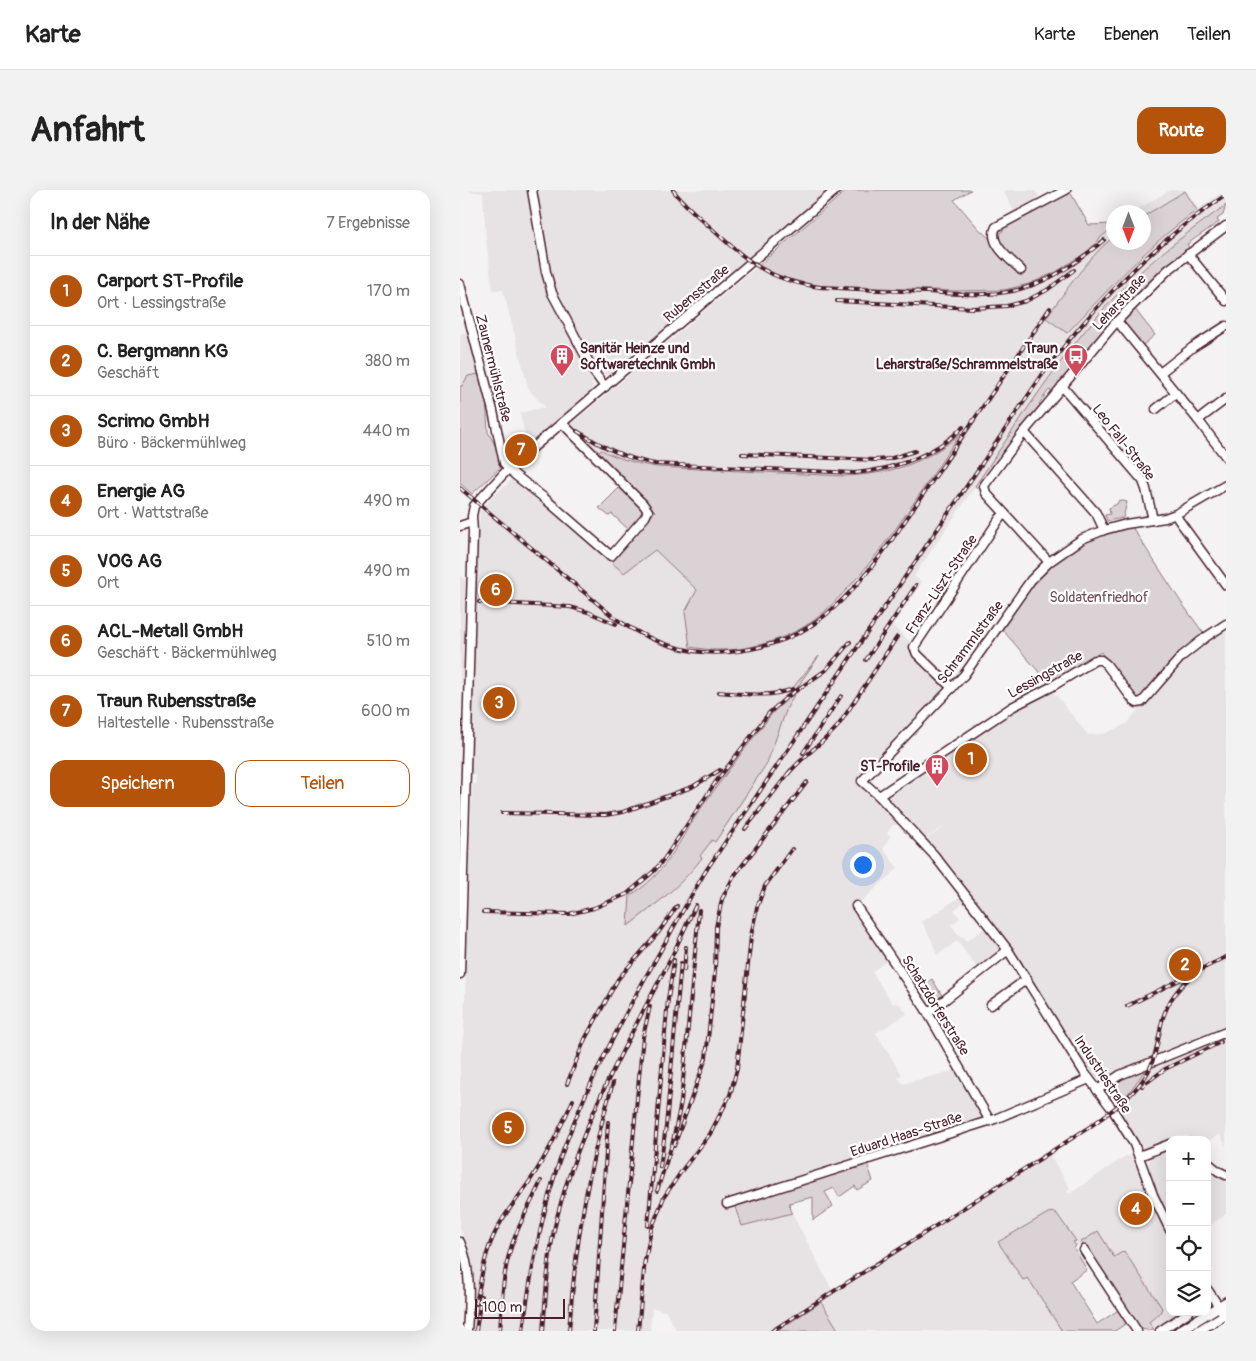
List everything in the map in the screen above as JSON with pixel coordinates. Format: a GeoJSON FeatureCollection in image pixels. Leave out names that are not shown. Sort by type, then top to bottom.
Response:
{"type":"FeatureCollection","features":[{"type":"Feature","properties":{"kind":"main road"},"geometry":{"type":"LineString","coordinates":[[1179,1331],[1223,1304]]}},
{"type":"Feature","properties":{"kind":"main road"},"geometry":{"type":"LineString","coordinates":[[1198,1331],[1226,1315]]}},
{"type":"Feature","properties":{"kind":"street"},"geometry":{"type":"LineString","coordinates":[[532,190],[550,288],[594,372],[605,387]]}},
{"type":"Feature","properties":{"kind":"street","name":"Rubensstraße"},"geometry":{"type":"LineString","coordinates":[[460,974],[472,522],[474,506],[509,468],[836,190]]}},
{"type":"Feature","properties":{"kind":"street"},"geometry":{"type":"LineString","coordinates":[[1021,270],[996,244],[994,231],[996,227],[1066,190]]}},
{"type":"Feature","properties":{"kind":"street","name":"Leharstraße"},"geometry":{"type":"LineString","coordinates":[[1049,562],[986,493],[984,486],[1024,432],[1117,321],[1153,284],[1188,254],[1226,226]]}},
{"type":"Feature","properties":{"kind":"street"},"geometry":{"type":"LineString","coordinates":[[1188,254],[1226,301]]}},
{"type":"Feature","properties":{"kind":"street","name":"Zaunermühlstraße"},"geometry":{"type":"LineString","coordinates":[[460,284],[493,411],[502,458],[509,468],[609,555],[614,555],[648,511],[644,504],[562,423]]}},
{"type":"Feature","properties":{"kind":"street"},"geometry":{"type":"LineString","coordinates":[[1117,321],[1226,457]]}},
{"type":"Feature","properties":{"kind":"street"},"geometry":{"type":"LineString","coordinates":[[1160,373],[1193,347],[1226,326]]}},
{"type":"Feature","properties":{"kind":"street","name":"Leo Fall-Straße"},"geometry":{"type":"LineString","coordinates":[[1062,386],[1143,481],[1153,520]]}},
{"type":"Feature","properties":{"kind":"street"},"geometry":{"type":"LineString","coordinates":[[1156,409],[1176,393]]}},
{"type":"Feature","properties":{"kind":"street"},"geometry":{"type":"LineString","coordinates":[[1198,420],[1226,399]]}},
{"type":"Feature","properties":{"kind":"street"},"geometry":{"type":"LineString","coordinates":[[1024,432],[1096,512],[1104,530]]}},
{"type":"Feature","properties":{"kind":"street","name":"Schrammlstraße"},"geometry":{"type":"LineString","coordinates":[[862,781],[970,668],[1031,580],[1049,562],[1082,539],[1126,524],[1176,514],[1226,485]]}},
{"type":"Feature","properties":{"kind":"street","name":"Franz-Liszt-Straße"},"geometry":{"type":"LineString","coordinates":[[952,688],[917,654],[914,647],[1005,514]]}},
{"type":"Feature","properties":{"kind":"street"},"geometry":{"type":"LineString","coordinates":[[1176,514],[1226,584]]}},
{"type":"Feature","properties":{"kind":"street"},"geometry":{"type":"LineString","coordinates":[[460,526],[472,522]]}},
{"type":"Feature","properties":{"kind":"street","name":"Lessingstraße"},"geometry":{"type":"LineString","coordinates":[[879,796],[1012,707],[1095,660],[1101,660],[1106,664],[1134,701],[1137,703],[1142,702],[1182,656],[1226,624]]}},
{"type":"Feature","properties":{"kind":"street","name":"Industriestraße"},"geometry":{"type":"LineString","coordinates":[[862,781],[879,796],[934,855],[1008,950],[1089,1079],[1113,1110],[1139,1156],[1153,1195],[1168,1226]]}},
{"type":"Feature","properties":{"kind":"street","name":"Schatzdorferstraße"},"geometry":{"type":"LineString","coordinates":[[856,906],[928,1013],[990,1121]]}},
{"type":"Feature","properties":{"kind":"street"},"geometry":{"type":"LineString","coordinates":[[928,1013],[1008,950]]}},
{"type":"Feature","properties":{"kind":"street"},"geometry":{"type":"LineString","coordinates":[[991,1005],[1027,979]]}},
{"type":"Feature","properties":{"kind":"street"},"geometry":{"type":"LineString","coordinates":[[1097,1090],[1120,1075],[1226,1032]]}},
{"type":"Feature","properties":{"kind":"street","name":"Eduard Haas-Straße"},"geometry":{"type":"LineString","coordinates":[[728,1204],[990,1121],[1089,1079]]}},
{"type":"Feature","properties":{"kind":"street"},"geometry":{"type":"LineString","coordinates":[[1139,1156],[1166,1146]]}},
{"type":"Feature","properties":{"kind":"street"},"geometry":{"type":"LineString","coordinates":[[1211,1165],[1226,1175]]}},
{"type":"Feature","properties":{"kind":"street"},"geometry":{"type":"LineString","coordinates":[[460,1242],[469,1296],[467,1331]]}},
{"type":"Feature","properties":{"kind":"street"},"geometry":{"type":"LineString","coordinates":[[1084,1250],[1137,1331]]}},
{"type":"Feature","properties":{"kind":"street"},"geometry":{"type":"LineString","coordinates":[[1211,1295],[1223,1304],[1226,1315]]}},
{"type":"Feature","properties":{"kind":"street"},"geometry":{"type":"LineString","coordinates":[[1160,1331],[1184,1316]]}},
{"type":"Feature","properties":{"kind":"shaded area"},"geometry":{"type":"Polygon","coordinates":[[[460,190],[527,190],[544,286],[592,379],[592,389],[589,393],[527,445],[520,413],[545,407],[529,390],[503,290],[493,290],[486,239],[483,193],[460,190]]]}},
{"type":"Feature","properties":{"kind":"shaded area"},"geometry":{"type":"Polygon","coordinates":[[[537,190],[829,190],[616,371],[609,374],[601,373],[598,370],[553,284],[537,190]]]}},
{"type":"Feature","properties":{"kind":"shaded area"},"geometry":{"type":"Polygon","coordinates":[[[1003,190],[1035,190],[1040,199],[1014,211],[1003,190]]]}},
{"type":"Feature","properties":{"kind":"shaded area"},"geometry":{"type":"Polygon","coordinates":[[[1170,190],[1186,190],[1151,212],[1151,205],[1145,205],[1170,190]]]}},
{"type":"Feature","properties":{"kind":"shaded area"},"geometry":{"type":"Polygon","coordinates":[[[1226,190],[1226,205],[1190,231],[1135,277],[1095,319],[1056,368],[914,576],[922,582],[892,625],[912,644],[908,650],[942,681],[945,687],[943,692],[857,780],[901,825],[893,825],[887,833],[890,836],[883,849],[898,868],[855,907],[890,958],[872,972],[892,1003],[900,1004],[907,1014],[876,1033],[902,1075],[898,1077],[903,1084],[956,1070],[982,1114],[983,1121],[725,1202],[723,1207],[739,1203],[742,1226],[792,1213],[834,1294],[974,1204],[994,1189],[1050,1155],[1070,1188],[1067,1191],[1069,1194],[1126,1156],[1130,1156],[1135,1159],[1157,1215],[1166,1232],[1166,1316],[1176,1316],[1154,1330],[1149,1322],[1160,1313],[1157,1300],[1124,1251],[1114,1257],[1098,1232],[1028,1278],[1062,1331],[839,1331],[821,1302],[777,1331],[677,1331],[666,1311],[652,1308],[650,1331],[471,1331],[472,1263],[468,1245],[460,1229],[460,1062],[464,1030],[472,784],[476,784],[476,775],[471,775],[475,600],[480,510],[513,478],[624,573],[655,550],[698,590],[685,612],[739,648],[765,643],[790,633],[829,608],[866,568],[894,531],[959,435],[925,459],[899,469],[870,475],[844,476],[657,467],[637,464],[602,450],[597,454],[570,425],[758,266],[786,279],[809,285],[997,291],[1029,284],[1056,272],[1074,261],[1106,234],[1106,244],[1077,274],[1046,318],[1067,333],[1120,276],[1148,250],[1151,250],[1151,248],[1191,214],[1226,190]],[[814,662],[776,707],[701,808],[666,861],[649,882],[630,895],[628,925],[691,873],[712,840],[715,842],[767,763],[787,708],[814,662]]]}},
{"type":"Feature","properties":{"kind":"shaded area"},"geometry":{"type":"Polygon","coordinates":[[[468,332],[479,374],[468,376],[462,386],[460,386],[460,334],[468,332]]]}},
{"type":"Feature","properties":{"kind":"shaded area"},"geometry":{"type":"Polygon","coordinates":[[[460,576],[465,580],[463,684],[460,683],[460,576]]]}},
{"type":"Feature","properties":{"kind":"shaded area"},"geometry":{"type":"Polygon","coordinates":[[[1226,626],[1226,1027],[1107,1077],[1097,1078],[1090,1075],[1019,960],[926,839],[950,823],[925,838],[905,814],[888,800],[887,796],[888,793],[1009,712],[1051,689],[1088,735],[1104,734],[1126,724],[1189,652],[1226,626]]]}},
{"type":"Feature","properties":{"kind":"shaded area"},"geometry":{"type":"Polygon","coordinates":[[[960,897],[964,902],[954,910],[960,918],[951,925],[961,938],[963,936],[967,941],[985,928],[1001,950],[979,970],[957,941],[937,955],[922,922],[960,897]]]}},
{"type":"Feature","properties":{"kind":"shaded area"},"geometry":{"type":"Polygon","coordinates":[[[1226,1035],[1226,1146],[1220,1135],[1211,1139],[1211,1136],[1178,1135],[1166,1136],[1166,1141],[1148,1149],[1141,1148],[1114,1105],[1127,1095],[1147,1068],[1226,1035]]]}},
{"type":"Feature","properties":{"kind":"shaded area"},"geometry":{"type":"Polygon","coordinates":[[[1166,1150],[1166,1212],[1159,1199],[1147,1164],[1153,1155],[1166,1150]]]}},
{"type":"Feature","properties":{"kind":"shaded area"},"geometry":{"type":"Polygon","coordinates":[[[1211,1169],[1219,1176],[1226,1178],[1226,1214],[1211,1224],[1211,1169]]]}},
{"type":"Feature","properties":{"kind":"green space"},"geometry":{"type":"Polygon","coordinates":[[[847,190],[971,190],[954,200],[1002,255],[1022,273],[1025,270],[1000,246],[997,235],[1003,231],[1004,226],[1070,192],[1089,225],[1106,224],[1106,233],[1088,251],[1056,272],[1029,284],[1004,290],[956,291],[809,285],[786,279],[758,266],[847,190]]]}},
{"type":"Feature","properties":{"kind":"green space"},"geometry":{"type":"Polygon","coordinates":[[[1185,191],[1197,210],[1151,248],[1151,212],[1185,191]]]}},
{"type":"Feature","properties":{"kind":"green space"},"geometry":{"type":"Polygon","coordinates":[[[1226,205],[1223,215],[1217,219],[1219,222],[1187,244],[1190,249],[1134,298],[1100,335],[1053,392],[1049,390],[1039,404],[1041,406],[983,483],[980,483],[977,488],[975,486],[1030,405],[1068,351],[1089,326],[1111,301],[1145,268],[1226,205]]]}},
{"type":"Feature","properties":{"kind":"green space"},"geometry":{"type":"Polygon","coordinates":[[[1106,243],[1106,250],[1148,250],[1067,333],[1046,318],[1077,275],[1106,243]]]}},
{"type":"Feature","properties":{"kind":"green space"},"geometry":{"type":"Polygon","coordinates":[[[1134,308],[1155,335],[1142,346],[1124,323],[1134,308]]]}},
{"type":"Feature","properties":{"kind":"green space"},"geometry":{"type":"Polygon","coordinates":[[[479,374],[486,398],[488,432],[496,447],[502,466],[472,494],[460,483],[460,386],[462,386],[468,376],[479,374]]]}},
{"type":"Feature","properties":{"kind":"green space"},"geometry":{"type":"Polygon","coordinates":[[[961,433],[893,533],[863,571],[829,607],[815,619],[789,635],[741,649],[709,650],[690,647],[685,612],[697,590],[655,550],[624,573],[612,563],[655,511],[597,454],[601,450],[629,461],[657,467],[844,476],[892,470],[921,460],[948,444],[961,433]]]}},
{"type":"Feature","properties":{"kind":"green space"},"geometry":{"type":"Polygon","coordinates":[[[621,486],[640,505],[644,513],[630,531],[612,514],[609,516],[599,508],[621,486]]]}},
{"type":"Feature","properties":{"kind":"green space"},"geometry":{"type":"Polygon","coordinates":[[[1119,500],[1127,502],[1123,518],[1107,521],[1105,515],[1110,514],[1109,508],[1117,504],[1119,500]]]}},
{"type":"Feature","properties":{"kind":"green space","name":"Soldatenfriedhof"},"geometry":{"type":"Polygon","coordinates":[[[1132,527],[1204,634],[1170,662],[1138,700],[1135,699],[1101,652],[1050,685],[1001,628],[1033,584],[1072,548],[1108,532],[1132,527]]]}},
{"type":"Feature","properties":{"kind":"green space"},"geometry":{"type":"Polygon","coordinates":[[[819,656],[802,680],[787,708],[767,763],[715,842],[712,840],[700,856],[702,858],[677,886],[628,926],[630,895],[642,888],[662,868],[730,768],[819,656]]]}},
{"type":"Feature","properties":{"kind":"green space"},"geometry":{"type":"Polygon","coordinates":[[[932,979],[943,997],[930,1007],[917,989],[932,979]]]}},
{"type":"Feature","properties":{"kind":"green space"},"geometry":{"type":"Polygon","coordinates":[[[1147,1068],[1127,1095],[1114,1105],[1111,1090],[1114,1084],[1125,1076],[1147,1068]]]}},
{"type":"Feature","properties":{"kind":"green space"},"geometry":{"type":"Polygon","coordinates":[[[867,1163],[873,1181],[857,1190],[855,1186],[839,1197],[834,1188],[825,1192],[833,1206],[813,1220],[813,1197],[789,1203],[792,1213],[742,1226],[736,1207],[739,1203],[867,1163]]]}},
{"type":"Feature","properties":{"kind":"green space"},"geometry":{"type":"Polygon","coordinates":[[[1054,1212],[1076,1241],[1073,1242],[1076,1246],[1074,1248],[1087,1270],[1070,1281],[1097,1324],[1120,1309],[1128,1322],[1115,1331],[1062,1331],[1028,1278],[1023,1280],[998,1242],[1048,1213],[1054,1212]]]}},
{"type":"Feature","properties":{"kind":"green space"},"geometry":{"type":"Polygon","coordinates":[[[1098,1231],[1114,1257],[1124,1251],[1162,1308],[1160,1313],[1149,1322],[1154,1330],[1142,1329],[1135,1324],[1081,1242],[1098,1231]]]}},
{"type":"Feature","properties":{"kind":"green space"},"geometry":{"type":"Polygon","coordinates":[[[821,1302],[839,1331],[777,1331],[821,1302]]]}},
{"type":"Feature","properties":{"kind":"railway"},"geometry":{"type":"LineString","coordinates":[[673,190],[686,205],[724,240],[760,268],[787,280],[820,287],[966,294],[992,294],[1018,290],[1041,282],[1060,272],[1104,240]]}},
{"type":"Feature","properties":{"kind":"railway"},"geometry":{"type":"LineString","coordinates":[[523,1331],[532,1269],[541,1228],[557,1168],[575,1119],[620,1024],[707,869],[1042,375],[1062,349],[1104,300],[1149,255],[1199,214],[1226,195]]}},
{"type":"Feature","properties":{"kind":"railway"},"geometry":{"type":"LineString","coordinates":[[837,301],[973,308],[1007,306],[1026,301],[1047,290],[1074,270]]}},
{"type":"Feature","properties":{"kind":"railway"},"geometry":{"type":"LineString","coordinates":[[460,488],[616,619],[656,641],[670,646],[715,653],[752,649],[773,643],[803,631],[831,611],[865,575],[897,533],[1050,308]]}},
{"type":"Feature","properties":{"kind":"railway"},"geometry":{"type":"LineString","coordinates":[[577,431],[614,451],[633,459],[655,464],[855,473],[885,468],[913,459],[940,446],[963,427]]}},
{"type":"Feature","properties":{"kind":"railway"},"geometry":{"type":"LineString","coordinates":[[742,454],[875,460],[889,459],[915,451]]}},
{"type":"Feature","properties":{"kind":"railway"},"geometry":{"type":"LineString","coordinates":[[866,660],[916,585]]}},
{"type":"Feature","properties":{"kind":"railway"},"geometry":{"type":"LineString","coordinates":[[479,602],[570,607],[588,612],[616,624]]}},
{"type":"Feature","properties":{"kind":"railway"},"geometry":{"type":"LineString","coordinates":[[788,774],[838,726],[897,637]]}},
{"type":"Feature","properties":{"kind":"railway"},"geometry":{"type":"LineString","coordinates":[[483,912],[569,914],[594,908],[627,894],[654,871],[664,859],[715,783],[769,713],[787,697],[826,670],[850,642]]}},
{"type":"Feature","properties":{"kind":"railway"},"geometry":{"type":"LineString","coordinates":[[719,692],[775,694],[793,689]]}},
{"type":"Feature","properties":{"kind":"railway"},"geometry":{"type":"LineString","coordinates":[[803,753],[841,696]]}},
{"type":"Feature","properties":{"kind":"railway"},"geometry":{"type":"LineString","coordinates":[[502,813],[606,815],[623,812],[692,787],[720,770]]}},
{"type":"Feature","properties":{"kind":"railway"},"geometry":{"type":"LineString","coordinates":[[745,829],[791,770]]}},
{"type":"Feature","properties":{"kind":"railway"},"geometry":{"type":"LineString","coordinates":[[674,1146],[706,1058],[715,971],[716,927],[722,899],[734,876],[807,782]]}},
{"type":"Feature","properties":{"kind":"railway"},"geometry":{"type":"LineString","coordinates":[[644,1266],[651,1230],[664,1197],[710,1134],[730,1095],[737,1069],[751,936],[757,907],[765,886],[792,849]]}},
{"type":"Feature","properties":{"kind":"railway"},"geometry":{"type":"LineString","coordinates":[[543,1331],[547,1280],[554,1230],[574,1161],[587,1127],[617,1062],[667,966],[696,905]]}},
{"type":"Feature","properties":{"kind":"railway"},"geometry":{"type":"LineString","coordinates":[[567,1084],[585,1039],[618,979],[658,933],[677,906]]}},
{"type":"Feature","properties":{"kind":"railway"},"geometry":{"type":"LineString","coordinates":[[657,1191],[673,1141],[681,1102],[699,910]]}},
{"type":"Feature","properties":{"kind":"railway"},"geometry":{"type":"LineString","coordinates":[[684,970],[686,947]]}},
{"type":"Feature","properties":{"kind":"railway"},"geometry":{"type":"LineString","coordinates":[[1127,1006],[1226,957]]}},
{"type":"Feature","properties":{"kind":"railway"},"geometry":{"type":"LineString","coordinates":[[648,1226],[668,999],[674,960]]}},
{"type":"Feature","properties":{"kind":"railway"},"geometry":{"type":"LineString","coordinates":[[660,1167],[666,1126],[681,963]]}},
{"type":"Feature","properties":{"kind":"railway"},"geometry":{"type":"LineString","coordinates":[[772,1331],[1091,1126],[1123,1101],[1138,1087],[1149,1070],[1155,1054],[1161,1025],[1172,998],[1191,977],[1207,966]]}},
{"type":"Feature","properties":{"kind":"railway"},"geometry":{"type":"LineString","coordinates":[[615,1331],[643,1037],[650,1006]]}},
{"type":"Feature","properties":{"kind":"railway"},"geometry":{"type":"LineString","coordinates":[[1142,1086],[1165,1069],[1221,1042]]}},
{"type":"Feature","properties":{"kind":"railway"},"geometry":{"type":"LineString","coordinates":[[569,1331],[575,1268],[584,1206],[596,1144],[613,1083]]}},
{"type":"Feature","properties":{"kind":"railway"},"geometry":{"type":"LineString","coordinates":[[476,1304],[485,1259],[498,1226],[540,1165],[573,1100]]}},
{"type":"Feature","properties":{"kind":"railway"},"geometry":{"type":"LineString","coordinates":[[594,1331],[608,1122]]}},
{"type":"Feature","properties":{"kind":"railway"},"geometry":{"type":"LineString","coordinates":[[500,1331],[507,1261],[520,1224],[541,1181]]}},
{"type":"Feature","properties":{"kind":"railway"},"geometry":{"type":"LineString","coordinates":[[638,1331],[645,1259]]}},
{"type":"Feature","properties":{"kind":"railway"},"geometry":{"type":"LineString","coordinates":[[476,1331],[481,1296]]}},
{"type":"Feature","properties":{"kind":"place","name":"Sanitär Heinze und Softwaretechnik Gmbh"},"geometry":{"type":"Point","coordinates":[562,377]}},
{"type":"Feature","properties":{"kind":"place","name":"Traun Leharstraße/Schrammelstraße"},"geometry":{"type":"Point","coordinates":[1076,377]}},
{"type":"Feature","properties":{"kind":"place","name":"Traun Rubensstraße"},"geometry":{"type":"Point","coordinates":[521,450]}},
{"type":"Feature","properties":{"kind":"place","name":"ACL-Metall GmbH"},"geometry":{"type":"Point","coordinates":[496,590]}},
{"type":"Feature","properties":{"kind":"place","name":"Scrimo GmbH"},"geometry":{"type":"Point","coordinates":[499,703]}},
{"type":"Feature","properties":{"kind":"place","name":"Carport ST-Profile"},"geometry":{"type":"Point","coordinates":[971,759]}},
{"type":"Feature","properties":{"kind":"place","name":"ST-Profile"},"geometry":{"type":"Point","coordinates":[937,787]}},
{"type":"Feature","properties":{"kind":"place","name":"C. Bergmann KG"},"geometry":{"type":"Point","coordinates":[1185,965]}},
{"type":"Feature","properties":{"kind":"place","name":"VOG AG"},"geometry":{"type":"Point","coordinates":[508,1128]}},
{"type":"Feature","properties":{"kind":"place","name":"Energie AG"},"geometry":{"type":"Point","coordinates":[1136,1209]}}]}
